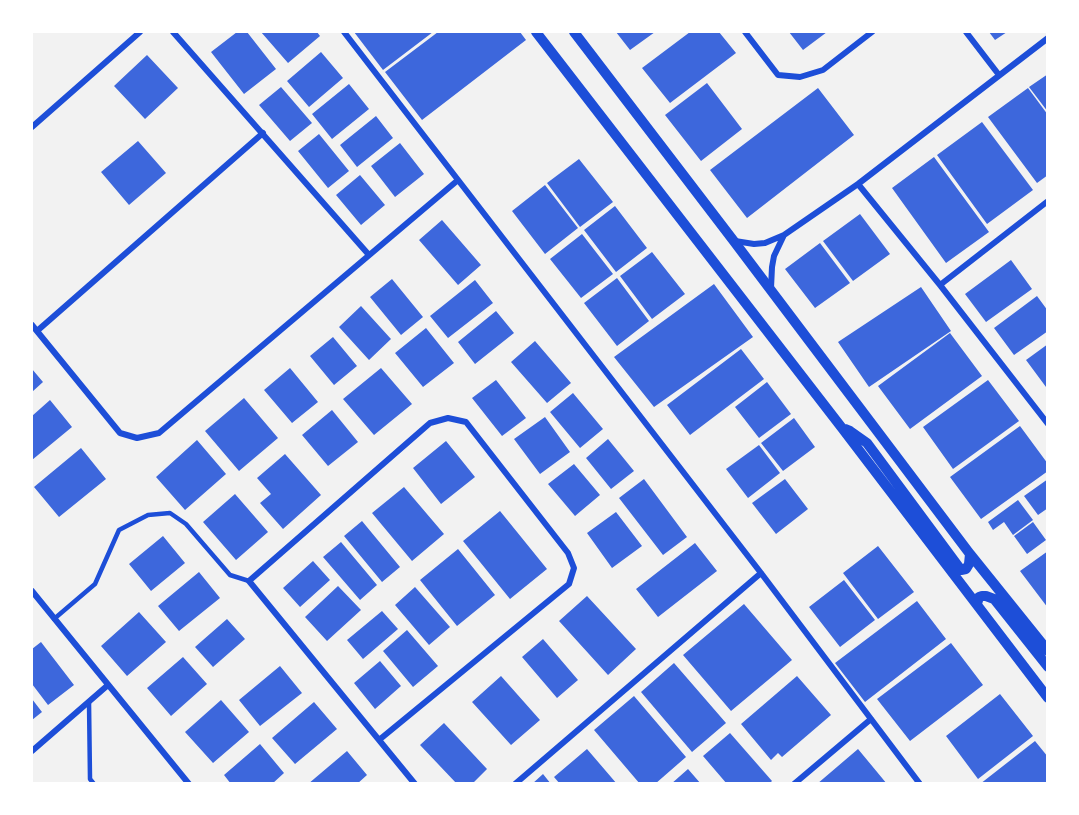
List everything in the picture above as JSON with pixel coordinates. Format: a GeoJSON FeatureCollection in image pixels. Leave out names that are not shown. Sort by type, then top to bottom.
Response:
{"type":"FeatureCollection","features":[{"type":"Feature","properties":{"kind":"street"},"geometry":{"type":"LineString","coordinates":[[32,127],[140,32]]}},
{"type":"Feature","properties":{"kind":"street"},"geometry":{"type":"LineString","coordinates":[[173,32],[369,255]]}},
{"type":"Feature","properties":{"kind":"street"},"geometry":{"type":"LineString","coordinates":[[344,32],[920,783]]}},
{"type":"Feature","properties":{"kind":"street"},"geometry":{"type":"LineString","coordinates":[[536,32],[1047,698]]}},
{"type":"Feature","properties":{"kind":"street"},"geometry":{"type":"LineString","coordinates":[[574,32],[970,554],[1047,651]]}},
{"type":"Feature","properties":{"kind":"street"},"geometry":{"type":"LineString","coordinates":[[745,32],[778,75],[800,77],[823,70],[872,32]]}},
{"type":"Feature","properties":{"kind":"street"},"geometry":{"type":"LineString","coordinates":[[966,32],[999,75]]}},
{"type":"Feature","properties":{"kind":"street"},"geometry":{"type":"LineString","coordinates":[[733,240],[744,243],[765,243],[784,235],[858,184],[1047,38]]}},
{"type":"Feature","properties":{"kind":"street"},"geometry":{"type":"LineString","coordinates":[[37,331],[263,133]]}},
{"type":"Feature","properties":{"kind":"street"},"geometry":{"type":"LineString","coordinates":[[32,325],[120,433],[137,438],[159,433],[458,180]]}},
{"type":"Feature","properties":{"kind":"street"},"geometry":{"type":"LineString","coordinates":[[858,184],[940,285],[1047,424]]}},
{"type":"Feature","properties":{"kind":"street"},"geometry":{"type":"LineString","coordinates":[[940,285],[1047,201]]}},
{"type":"Feature","properties":{"kind":"street"},"geometry":{"type":"LineString","coordinates":[[771,291],[774,256],[784,235]]}},
{"type":"Feature","properties":{"kind":"street"},"geometry":{"type":"LineString","coordinates":[[379,740],[569,584],[574,567],[568,552],[466,422],[448,418],[430,423],[249,581],[379,740],[415,783]]}},
{"type":"Feature","properties":{"kind":"street"},"geometry":{"type":"LineString","coordinates":[[842,428],[867,443],[961,570],[968,567],[970,554]]}},
{"type":"Feature","properties":{"kind":"street"},"geometry":{"type":"LineString","coordinates":[[515,783],[761,573]]}},
{"type":"Feature","properties":{"kind":"street"},"geometry":{"type":"LineString","coordinates":[[32,591],[189,783]]}},
{"type":"Feature","properties":{"kind":"street"},"geometry":{"type":"LineString","coordinates":[[977,604],[979,597],[982,596],[994,599],[1047,667]]}},
{"type":"Feature","properties":{"kind":"street"},"geometry":{"type":"LineString","coordinates":[[32,751],[108,686]]}},
{"type":"Feature","properties":{"kind":"street"},"geometry":{"type":"LineString","coordinates":[[794,783],[871,719]]}},
{"type":"Feature","properties":{"kind":"lane"},"geometry":{"type":"LineString","coordinates":[[54,619],[95,584],[119,530],[148,515],[170,513],[186,524],[230,575],[249,581]]}},
{"type":"Feature","properties":{"kind":"lane"},"geometry":{"type":"LineString","coordinates":[[85,783],[92,781],[89,702]]}},
{"type":"Feature","properties":{"kind":"building"},"geometry":{"type":"Polygon","coordinates":[[[237,32],[247,32],[276,69],[244,94],[211,52],[237,32]]]}},
{"type":"Feature","properties":{"kind":"building"},"geometry":{"type":"Polygon","coordinates":[[[261,32],[317,32],[320,36],[288,63],[261,32]]]}},
{"type":"Feature","properties":{"kind":"building"},"geometry":{"type":"Polygon","coordinates":[[[354,32],[433,32],[383,70],[354,32]]]}},
{"type":"Feature","properties":{"kind":"building"},"geometry":{"type":"Polygon","coordinates":[[[438,32],[520,32],[526,40],[422,120],[385,72],[438,32]]]}},
{"type":"Feature","properties":{"kind":"building"},"geometry":{"type":"Polygon","coordinates":[[[616,32],[655,32],[630,50],[616,32]]]}},
{"type":"Feature","properties":{"kind":"building"},"geometry":{"type":"Polygon","coordinates":[[[690,32],[719,32],[736,53],[670,103],[642,68],[690,32]]]}},
{"type":"Feature","properties":{"kind":"building"},"geometry":{"type":"Polygon","coordinates":[[[789,32],[827,32],[803,50],[789,32]]]}},
{"type":"Feature","properties":{"kind":"building"},"geometry":{"type":"Polygon","coordinates":[[[989,32],[1007,32],[995,40],[989,32]]]}},
{"type":"Feature","properties":{"kind":"building"},"geometry":{"type":"Polygon","coordinates":[[[321,52],[343,78],[309,107],[287,81],[321,52]]]}},
{"type":"Feature","properties":{"kind":"building"},"geometry":{"type":"Polygon","coordinates":[[[147,55],[178,88],[145,119],[114,86],[147,55]]]}},
{"type":"Feature","properties":{"kind":"building"},"geometry":{"type":"Polygon","coordinates":[[[1048,74],[1048,112],[1029,87],[1048,74]]]}},
{"type":"Feature","properties":{"kind":"building"},"geometry":{"type":"Polygon","coordinates":[[[707,83],[742,129],[701,161],[665,115],[707,83]]]}},
{"type":"Feature","properties":{"kind":"building"},"geometry":{"type":"Polygon","coordinates":[[[349,84],[369,109],[332,139],[312,114],[349,84]]]}},
{"type":"Feature","properties":{"kind":"building"},"geometry":{"type":"Polygon","coordinates":[[[281,87],[312,123],[290,141],[259,105],[281,87]]]}},
{"type":"Feature","properties":{"kind":"building"},"geometry":{"type":"Polygon","coordinates":[[[818,88],[854,135],[747,218],[710,170],[818,88]]]}},
{"type":"Feature","properties":{"kind":"building"},"geometry":{"type":"Polygon","coordinates":[[[1028,88],[1048,115],[1048,175],[1037,183],[988,117],[1028,88]]]}},
{"type":"Feature","properties":{"kind":"building"},"geometry":{"type":"Polygon","coordinates":[[[376,116],[393,138],[357,167],[340,145],[376,116]]]}},
{"type":"Feature","properties":{"kind":"building"},"geometry":{"type":"Polygon","coordinates":[[[982,122],[1033,190],[987,224],[937,155],[982,122]]]}},
{"type":"Feature","properties":{"kind":"building"},"geometry":{"type":"Polygon","coordinates":[[[319,134],[349,171],[328,188],[298,151],[319,134]]]}},
{"type":"Feature","properties":{"kind":"building"},"geometry":{"type":"Polygon","coordinates":[[[138,141],[166,173],[129,205],[101,172],[138,141]]]}},
{"type":"Feature","properties":{"kind":"building"},"geometry":{"type":"Polygon","coordinates":[[[400,143],[424,174],[395,197],[371,166],[400,143]]]}},
{"type":"Feature","properties":{"kind":"building"},"geometry":{"type":"Polygon","coordinates":[[[934,157],[989,232],[946,263],[892,188],[934,157]]]}},
{"type":"Feature","properties":{"kind":"building"},"geometry":{"type":"Polygon","coordinates":[[[579,159],[613,202],[580,227],[547,183],[579,159]]]}},
{"type":"Feature","properties":{"kind":"building"},"geometry":{"type":"Polygon","coordinates":[[[360,175],[385,205],[361,225],[336,195],[360,175]]]}},
{"type":"Feature","properties":{"kind":"building"},"geometry":{"type":"Polygon","coordinates":[[[545,185],[578,228],[545,254],[512,211],[545,185]]]}},
{"type":"Feature","properties":{"kind":"building"},"geometry":{"type":"Polygon","coordinates":[[[615,206],[647,248],[616,272],[584,230],[615,206]]]}},
{"type":"Feature","properties":{"kind":"building"},"geometry":{"type":"Polygon","coordinates":[[[860,214],[890,254],[853,281],[823,241],[860,214]]]}},
{"type":"Feature","properties":{"kind":"building"},"geometry":{"type":"Polygon","coordinates":[[[442,220],[481,265],[458,285],[419,240],[442,220]]]}},
{"type":"Feature","properties":{"kind":"building"},"geometry":{"type":"Polygon","coordinates":[[[582,234],[613,274],[581,298],[550,259],[582,234]]]}},
{"type":"Feature","properties":{"kind":"building"},"geometry":{"type":"Polygon","coordinates":[[[820,243],[850,283],[815,308],[785,269],[820,243]]]}},
{"type":"Feature","properties":{"kind":"building"},"geometry":{"type":"Polygon","coordinates":[[[652,252],[685,294],[652,319],[620,276],[652,252]]]}},
{"type":"Feature","properties":{"kind":"building"},"geometry":{"type":"Polygon","coordinates":[[[1011,260],[1032,289],[986,322],[965,294],[1011,260]]]}},
{"type":"Feature","properties":{"kind":"building"},"geometry":{"type":"Polygon","coordinates":[[[617,278],[649,321],[617,346],[584,303],[617,278]]]}},
{"type":"Feature","properties":{"kind":"building"},"geometry":{"type":"Polygon","coordinates":[[[392,279],[423,317],[401,335],[370,297],[392,279]]]}},
{"type":"Feature","properties":{"kind":"building"},"geometry":{"type":"Polygon","coordinates":[[[475,280],[493,303],[448,338],[430,316],[475,280]]]}},
{"type":"Feature","properties":{"kind":"building"},"geometry":{"type":"Polygon","coordinates":[[[714,284],[753,337],[654,407],[614,357],[714,284]]]}},
{"type":"Feature","properties":{"kind":"building"},"geometry":{"type":"Polygon","coordinates":[[[921,287],[951,331],[869,387],[838,342],[921,287]]]}},
{"type":"Feature","properties":{"kind":"building"},"geometry":{"type":"Polygon","coordinates":[[[1037,296],[1048,311],[1048,331],[1014,355],[994,328],[1037,296]]]}},
{"type":"Feature","properties":{"kind":"building"},"geometry":{"type":"Polygon","coordinates":[[[361,306],[391,339],[369,360],[339,327],[361,306]]]}},
{"type":"Feature","properties":{"kind":"building"},"geometry":{"type":"Polygon","coordinates":[[[496,311],[514,333],[475,364],[458,342],[496,311]]]}},
{"type":"Feature","properties":{"kind":"building"},"geometry":{"type":"Polygon","coordinates":[[[426,328],[454,363],[423,387],[395,353],[426,328]]]}},
{"type":"Feature","properties":{"kind":"building"},"geometry":{"type":"Polygon","coordinates":[[[950,333],[982,376],[910,429],[878,386],[950,333]]]}},
{"type":"Feature","properties":{"kind":"building"},"geometry":{"type":"Polygon","coordinates":[[[333,337],[357,366],[334,385],[310,356],[333,337]]]}},
{"type":"Feature","properties":{"kind":"building"},"geometry":{"type":"Polygon","coordinates":[[[535,341],[571,383],[547,403],[511,362],[535,341]]]}},
{"type":"Feature","properties":{"kind":"building"},"geometry":{"type":"Polygon","coordinates":[[[1048,344],[1048,386],[1046,387],[1026,360],[1048,344]]]}},
{"type":"Feature","properties":{"kind":"building"},"geometry":{"type":"Polygon","coordinates":[[[741,349],[764,379],[690,435],[667,405],[741,349]]]}},
{"type":"Feature","properties":{"kind":"building"},"geometry":{"type":"Polygon","coordinates":[[[290,368],[318,402],[292,423],[264,390],[290,368]]]}},
{"type":"Feature","properties":{"kind":"building"},"geometry":{"type":"Polygon","coordinates":[[[381,368],[412,404],[374,435],[343,399],[381,368]]]}},
{"type":"Feature","properties":{"kind":"building"},"geometry":{"type":"Polygon","coordinates":[[[32,369],[43,382],[32,392],[32,369]]]}},
{"type":"Feature","properties":{"kind":"building"},"geometry":{"type":"Polygon","coordinates":[[[496,380],[526,418],[502,436],[472,398],[496,380]]]}},
{"type":"Feature","properties":{"kind":"building"},"geometry":{"type":"Polygon","coordinates":[[[988,380],[1019,421],[953,469],[923,427],[988,380]]]}},
{"type":"Feature","properties":{"kind":"building"},"geometry":{"type":"Polygon","coordinates":[[[767,382],[791,414],[759,438],[735,407],[767,382]]]}},
{"type":"Feature","properties":{"kind":"building"},"geometry":{"type":"Polygon","coordinates":[[[573,393],[603,429],[580,448],[550,412],[573,393]]]}},
{"type":"Feature","properties":{"kind":"building"},"geometry":{"type":"Polygon","coordinates":[[[244,398],[278,438],[239,471],[205,431],[244,398]]]}},
{"type":"Feature","properties":{"kind":"building"},"geometry":{"type":"Polygon","coordinates":[[[50,400],[72,427],[32,460],[32,416],[50,400]]]}},
{"type":"Feature","properties":{"kind":"building"},"geometry":{"type":"Polygon","coordinates":[[[332,410],[358,442],[328,466],[302,435],[332,410]]]}},
{"type":"Feature","properties":{"kind":"building"},"geometry":{"type":"Polygon","coordinates":[[[545,417],[570,452],[540,474],[514,439],[545,417]]]}},
{"type":"Feature","properties":{"kind":"building"},"geometry":{"type":"Polygon","coordinates":[[[794,418],[815,447],[783,471],[761,443],[794,418]]]}},
{"type":"Feature","properties":{"kind":"building"},"geometry":{"type":"Polygon","coordinates":[[[1020,426],[1048,464],[1048,471],[981,519],[950,477],[1020,426]]]}},
{"type":"Feature","properties":{"kind":"building"},"geometry":{"type":"Polygon","coordinates":[[[608,439],[634,471],[611,489],[586,458],[608,439]]]}},
{"type":"Feature","properties":{"kind":"building"},"geometry":{"type":"Polygon","coordinates":[[[197,440],[226,474],[185,510],[156,477],[197,440]]]}},
{"type":"Feature","properties":{"kind":"building"},"geometry":{"type":"Polygon","coordinates":[[[446,441],[475,477],[441,504],[413,468],[446,441]]]}},
{"type":"Feature","properties":{"kind":"building"},"geometry":{"type":"Polygon","coordinates":[[[759,445],[780,473],[748,498],[726,469],[759,445]]]}},
{"type":"Feature","properties":{"kind":"building"},"geometry":{"type":"Polygon","coordinates":[[[81,448],[106,479],[59,517],[34,487],[81,448]]]}},
{"type":"Feature","properties":{"kind":"building"},"geometry":{"type":"Polygon","coordinates":[[[285,454],[321,495],[283,529],[260,503],[271,494],[257,478],[285,454]]]}},
{"type":"Feature","properties":{"kind":"building"},"geometry":{"type":"Polygon","coordinates":[[[574,464],[600,495],[575,516],[548,484],[574,464]]]}},
{"type":"Feature","properties":{"kind":"building"},"geometry":{"type":"Polygon","coordinates":[[[644,479],[687,537],[663,555],[619,498],[644,479]]]}},
{"type":"Feature","properties":{"kind":"building"},"geometry":{"type":"Polygon","coordinates":[[[785,479],[808,509],[776,534],[752,503],[785,479]]]}},
{"type":"Feature","properties":{"kind":"building"},"geometry":{"type":"Polygon","coordinates":[[[1048,479],[1048,508],[1038,515],[1024,496],[1048,479]]]}},
{"type":"Feature","properties":{"kind":"building"},"geometry":{"type":"Polygon","coordinates":[[[404,487],[444,534],[412,561],[372,513],[404,487]]]}},
{"type":"Feature","properties":{"kind":"building"},"geometry":{"type":"Polygon","coordinates":[[[235,494],[268,532],[236,560],[203,522],[235,494]]]}},
{"type":"Feature","properties":{"kind":"building"},"geometry":{"type":"Polygon","coordinates":[[[1018,500],[1033,520],[1013,535],[1004,522],[993,530],[988,522],[1018,500]]]}},
{"type":"Feature","properties":{"kind":"building"},"geometry":{"type":"Polygon","coordinates":[[[500,511],[547,569],[510,599],[463,541],[500,511]]]}},
{"type":"Feature","properties":{"kind":"building"},"geometry":{"type":"Polygon","coordinates":[[[616,512],[642,546],[612,568],[587,533],[616,512]]]}},
{"type":"Feature","properties":{"kind":"building"},"geometry":{"type":"Polygon","coordinates":[[[362,521],[400,567],[382,582],[344,536],[362,521]]]}},
{"type":"Feature","properties":{"kind":"building"},"geometry":{"type":"Polygon","coordinates":[[[1033,522],[1046,540],[1027,554],[1014,536],[1033,522]]]}},
{"type":"Feature","properties":{"kind":"building"},"geometry":{"type":"Polygon","coordinates":[[[163,536],[185,563],[151,591],[129,564],[163,536]]]}},
{"type":"Feature","properties":{"kind":"building"},"geometry":{"type":"Polygon","coordinates":[[[341,542],[377,585],[360,600],[323,557],[341,542]]]}},
{"type":"Feature","properties":{"kind":"building"},"geometry":{"type":"Polygon","coordinates":[[[695,543],[717,571],[658,617],[636,589],[695,543]]]}},
{"type":"Feature","properties":{"kind":"building"},"geometry":{"type":"Polygon","coordinates":[[[878,546],[914,592],[878,619],[843,573],[878,546]]]}},
{"type":"Feature","properties":{"kind":"building"},"geometry":{"type":"Polygon","coordinates":[[[458,549],[495,595],[457,626],[420,580],[458,549]]]}},
{"type":"Feature","properties":{"kind":"building"},"geometry":{"type":"Polygon","coordinates":[[[1048,551],[1048,608],[1020,571],[1048,551]]]}},
{"type":"Feature","properties":{"kind":"building"},"geometry":{"type":"Polygon","coordinates":[[[313,561],[330,580],[300,607],[283,588],[313,561]]]}},
{"type":"Feature","properties":{"kind":"building"},"geometry":{"type":"Polygon","coordinates":[[[199,572],[220,598],[179,631],[158,606],[199,572]]]}},
{"type":"Feature","properties":{"kind":"building"},"geometry":{"type":"Polygon","coordinates":[[[844,580],[875,620],[840,647],[809,607],[844,580]]]}},
{"type":"Feature","properties":{"kind":"building"},"geometry":{"type":"Polygon","coordinates":[[[338,586],[361,610],[327,641],[305,617],[338,586]]]}},
{"type":"Feature","properties":{"kind":"building"},"geometry":{"type":"Polygon","coordinates":[[[415,587],[450,627],[429,645],[395,605],[415,587]]]}},
{"type":"Feature","properties":{"kind":"building"},"geometry":{"type":"Polygon","coordinates":[[[587,596],[636,649],[608,675],[559,621],[587,596]]]}},
{"type":"Feature","properties":{"kind":"building"},"geometry":{"type":"Polygon","coordinates":[[[917,601],[946,639],[865,702],[835,663],[917,601]]]}},
{"type":"Feature","properties":{"kind":"building"},"geometry":{"type":"Polygon","coordinates":[[[744,604],[792,660],[731,711],[683,655],[744,604]]]}},
{"type":"Feature","properties":{"kind":"building"},"geometry":{"type":"Polygon","coordinates":[[[382,611],[398,629],[363,659],[347,640],[382,611]]]}},
{"type":"Feature","properties":{"kind":"building"},"geometry":{"type":"Polygon","coordinates":[[[139,612],[166,642],[127,676],[101,646],[139,612]]]}},
{"type":"Feature","properties":{"kind":"building"},"geometry":{"type":"Polygon","coordinates":[[[227,619],[245,639],[213,667],[195,647],[227,619]]]}},
{"type":"Feature","properties":{"kind":"building"},"geometry":{"type":"Polygon","coordinates":[[[407,630],[438,666],[413,687],[383,651],[407,630]]]}},
{"type":"Feature","properties":{"kind":"building"},"geometry":{"type":"Polygon","coordinates":[[[543,639],[578,680],[557,698],[522,657],[543,639]]]}},
{"type":"Feature","properties":{"kind":"building"},"geometry":{"type":"Polygon","coordinates":[[[41,642],[74,685],[48,705],[32,684],[32,649],[41,642]]]}},
{"type":"Feature","properties":{"kind":"building"},"geometry":{"type":"Polygon","coordinates":[[[951,643],[983,685],[910,741],[877,699],[951,643]]]}},
{"type":"Feature","properties":{"kind":"building"},"geometry":{"type":"Polygon","coordinates":[[[183,657],[207,684],[171,716],[147,688],[183,657]]]}},
{"type":"Feature","properties":{"kind":"building"},"geometry":{"type":"Polygon","coordinates":[[[380,661],[401,686],[375,709],[354,683],[380,661]]]}},
{"type":"Feature","properties":{"kind":"building"},"geometry":{"type":"Polygon","coordinates":[[[674,663],[726,723],[692,752],[641,692],[674,663]]]}},
{"type":"Feature","properties":{"kind":"building"},"geometry":{"type":"Polygon","coordinates":[[[280,666],[302,693],[260,726],[239,700],[280,666]]]}},
{"type":"Feature","properties":{"kind":"building"},"geometry":{"type":"Polygon","coordinates":[[[501,676],[540,720],[511,745],[472,702],[501,676]]]}},
{"type":"Feature","properties":{"kind":"building"},"geometry":{"type":"Polygon","coordinates":[[[797,676],[831,715],[782,757],[778,753],[771,760],[741,724],[797,676]]]}},
{"type":"Feature","properties":{"kind":"building"},"geometry":{"type":"Polygon","coordinates":[[[1000,694],[1033,736],[978,779],[946,736],[1000,694]]]}},
{"type":"Feature","properties":{"kind":"building"},"geometry":{"type":"Polygon","coordinates":[[[634,696],[686,757],[655,784],[640,784],[594,730],[634,696]]]}},
{"type":"Feature","properties":{"kind":"building"},"geometry":{"type":"Polygon","coordinates":[[[32,699],[42,712],[32,720],[32,699]]]}},
{"type":"Feature","properties":{"kind":"building"},"geometry":{"type":"Polygon","coordinates":[[[221,700],[249,732],[213,763],[185,732],[221,700]]]}},
{"type":"Feature","properties":{"kind":"building"},"geometry":{"type":"Polygon","coordinates":[[[314,702],[337,729],[295,764],[272,738],[314,702]]]}},
{"type":"Feature","properties":{"kind":"building"},"geometry":{"type":"Polygon","coordinates":[[[444,723],[487,769],[472,784],[457,784],[420,745],[444,723]]]}},
{"type":"Feature","properties":{"kind":"building"},"geometry":{"type":"Polygon","coordinates":[[[730,733],[772,781],[769,784],[727,784],[703,756],[730,733]]]}},
{"type":"Feature","properties":{"kind":"building"},"geometry":{"type":"Polygon","coordinates":[[[1035,741],[1048,757],[1048,784],[980,784],[1035,741]]]}},
{"type":"Feature","properties":{"kind":"building"},"geometry":{"type":"Polygon","coordinates":[[[260,744],[284,773],[272,784],[231,784],[224,775],[260,744]]]}},
{"type":"Feature","properties":{"kind":"building"},"geometry":{"type":"Polygon","coordinates":[[[587,749],[617,784],[560,784],[554,777],[587,749]]]}},
{"type":"Feature","properties":{"kind":"building"},"geometry":{"type":"Polygon","coordinates":[[[858,749],[887,784],[817,784],[858,749]]]}},
{"type":"Feature","properties":{"kind":"building"},"geometry":{"type":"Polygon","coordinates":[[[347,751],[367,775],[357,784],[308,784],[347,751]]]}},
{"type":"Feature","properties":{"kind":"building"},"geometry":{"type":"Polygon","coordinates":[[[688,769],[701,784],[671,784],[688,769]]]}},
{"type":"Feature","properties":{"kind":"building"},"geometry":{"type":"Polygon","coordinates":[[[543,774],[551,784],[532,784],[543,774]]]}}]}
